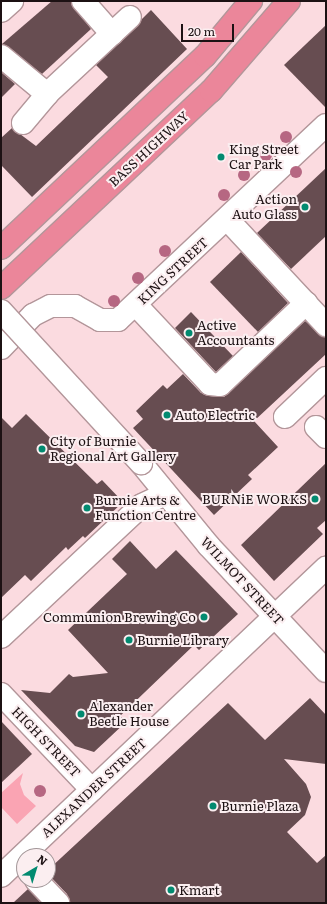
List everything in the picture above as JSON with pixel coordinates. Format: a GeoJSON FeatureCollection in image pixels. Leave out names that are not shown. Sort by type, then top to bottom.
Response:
{"type":"FeatureCollection","features":[{"type":"Feature","properties":{"kind":"highway"},"geometry":{"type":"LineString","coordinates":[[1,248],[204,56],[252,1]]}},
{"type":"Feature","properties":{"kind":"highway","name":"BASS HIGHWAY"},"geometry":{"type":"LineString","coordinates":[[1,288],[211,91],[289,1]]}},
{"type":"Feature","properties":{"kind":"street"},"geometry":{"type":"LineString","coordinates":[[1,11],[12,1]]}},
{"type":"Feature","properties":{"kind":"street"},"geometry":{"type":"LineString","coordinates":[[90,4],[112,34]]}},
{"type":"Feature","properties":{"kind":"street"},"geometry":{"type":"LineString","coordinates":[[23,123],[47,94],[130,17]]}},
{"type":"Feature","properties":{"kind":"street"},"geometry":{"type":"LineString","coordinates":[[1,56],[47,94]]}},
{"type":"Feature","properties":{"kind":"street","name":"KING STREET"},"geometry":{"type":"LineString","coordinates":[[1,348],[33,315],[51,306],[75,306],[100,320],[118,320],[323,133]]}},
{"type":"Feature","properties":{"kind":"street"},"geometry":{"type":"LineString","coordinates":[[228,220],[326,324]]}},
{"type":"Feature","properties":{"kind":"street"},"geometry":{"type":"LineString","coordinates":[[136,305],[210,384],[220,385],[306,303]]}},
{"type":"Feature","properties":{"kind":"street","name":"WILMOT STREET"},"geometry":{"type":"LineString","coordinates":[[1,311],[142,463],[209,546],[326,671]]}},
{"type":"Feature","properties":{"kind":"street"},"geometry":{"type":"LineString","coordinates":[[286,417],[326,378]]}},
{"type":"Feature","properties":{"kind":"street"},"geometry":{"type":"LineString","coordinates":[[1,637],[142,505],[166,494]]}},
{"type":"Feature","properties":{"kind":"street","name":"ALEXANDER STREET"},"geometry":{"type":"LineString","coordinates":[[36,848],[92,790],[326,568]]}},
{"type":"Feature","properties":{"kind":"street","name":"HIGH STREET"},"geometry":{"type":"LineString","coordinates":[[1,694],[92,790]]}},
{"type":"Feature","properties":{"kind":"street","name":"ALEXANDER STREET"},"geometry":{"type":"LineString","coordinates":[[1,876],[16,867]]}},
{"type":"Feature","properties":{"kind":"street"},"geometry":{"type":"LineString","coordinates":[[44,888],[58,903]]}},
{"type":"Feature","properties":{"kind":"shaded area"},"geometry":{"type":"Polygon","coordinates":[[[23,773],[20,784],[24,795],[36,806],[17,824],[1,807],[1,793],[23,773]]]}},
{"type":"Feature","properties":{"kind":"building"},"geometry":{"type":"Polygon","coordinates":[[[52,1],[71,1],[91,29],[42,74],[2,44],[52,1]]]}},
{"type":"Feature","properties":{"kind":"building"},"geometry":{"type":"Polygon","coordinates":[[[151,10],[187,49],[32,197],[1,165],[1,138],[12,128],[36,146],[108,77],[96,65],[151,10]]]}},
{"type":"Feature","properties":{"kind":"building"},"geometry":{"type":"Polygon","coordinates":[[[326,25],[326,108],[284,65],[326,25]]]}},
{"type":"Feature","properties":{"kind":"building"},"geometry":{"type":"Polygon","coordinates":[[[1,72],[15,84],[1,98],[1,72]]]}},
{"type":"Feature","properties":{"kind":"building","name":"Action Auto Glass"},"geometry":{"type":"Polygon","coordinates":[[[326,168],[326,236],[291,269],[257,233],[326,168]]]}},
{"type":"Feature","properties":{"kind":"building"},"geometry":{"type":"Polygon","coordinates":[[[241,252],[288,303],[258,332],[210,282],[241,252]]]}},
{"type":"Feature","properties":{"kind":"building"},"geometry":{"type":"Polygon","coordinates":[[[191,312],[233,356],[216,372],[175,328],[191,312]]]}},
{"type":"Feature","properties":{"kind":"building"},"geometry":{"type":"Polygon","coordinates":[[[305,321],[326,337],[326,354],[254,421],[278,447],[248,475],[252,479],[214,515],[133,428],[143,419],[136,411],[163,385],[167,389],[183,374],[201,393],[224,397],[305,321]]]}},
{"type":"Feature","properties":{"kind":"building","name":"Burnie Arts & Function Centre"},"geometry":{"type":"Polygon","coordinates":[[[26,414],[97,484],[102,480],[123,502],[85,538],[83,536],[68,550],[66,547],[31,581],[25,575],[1,598],[1,417],[12,428],[26,414]]]}},
{"type":"Feature","properties":{"kind":"building"},"geometry":{"type":"Polygon","coordinates":[[[326,463],[326,520],[317,528],[323,534],[274,581],[241,545],[326,463]]]}},
{"type":"Feature","properties":{"kind":"building"},"geometry":{"type":"Polygon","coordinates":[[[130,541],[156,569],[176,550],[238,614],[199,650],[194,645],[120,716],[126,722],[94,752],[75,746],[21,690],[50,693],[69,674],[73,677],[108,673],[68,630],[127,574],[112,559],[130,541]]]}},
{"type":"Feature","properties":{"kind":"building","name":"Burnie Plaza"},"geometry":{"type":"Polygon","coordinates":[[[310,698],[326,715],[326,764],[284,759],[306,784],[311,797],[305,815],[287,832],[317,863],[326,855],[326,903],[70,903],[67,894],[56,882],[56,863],[228,703],[265,740],[310,698]]]}},
{"type":"Feature","properties":{"kind":"building"},"geometry":{"type":"Polygon","coordinates":[[[1,721],[32,754],[1,783],[1,721]]]}},
{"type":"Feature","properties":{"kind":"building"},"geometry":{"type":"Polygon","coordinates":[[[28,889],[41,903],[13,903],[28,889]]]}},
{"type":"Feature","properties":{"kind":"place","name":"King Street Car Park"},"geometry":{"type":"Point","coordinates":[221,157]}},
{"type":"Feature","properties":{"kind":"place","name":"Action Auto Glass"},"geometry":{"type":"Point","coordinates":[305,207]}},
{"type":"Feature","properties":{"kind":"place","name":"Active Accountants"},"geometry":{"type":"Point","coordinates":[189,333]}},
{"type":"Feature","properties":{"kind":"place","name":"Auto Electric"},"geometry":{"type":"Point","coordinates":[167,415]}},
{"type":"Feature","properties":{"kind":"place","name":"City of Burnie Regional Art Gallery"},"geometry":{"type":"Point","coordinates":[42,449]}},
{"type":"Feature","properties":{"kind":"place","name":"BURNiE WORKS"},"geometry":{"type":"Point","coordinates":[315,499]}},
{"type":"Feature","properties":{"kind":"place","name":"Burnie Arts & Function Centre"},"geometry":{"type":"Point","coordinates":[87,508]}},
{"type":"Feature","properties":{"kind":"place","name":"Communion Brewing Co"},"geometry":{"type":"Point","coordinates":[204,617]}},
{"type":"Feature","properties":{"kind":"place","name":"Burnie Library"},"geometry":{"type":"Point","coordinates":[129,640]}},
{"type":"Feature","properties":{"kind":"place","name":"Alexander Beetle House"},"geometry":{"type":"Point","coordinates":[81,714]}},
{"type":"Feature","properties":{"kind":"place","name":"Burnie Plaza"},"geometry":{"type":"Point","coordinates":[213,806]}},
{"type":"Feature","properties":{"kind":"place","name":"Kmart"},"geometry":{"type":"Point","coordinates":[171,890]}}]}
